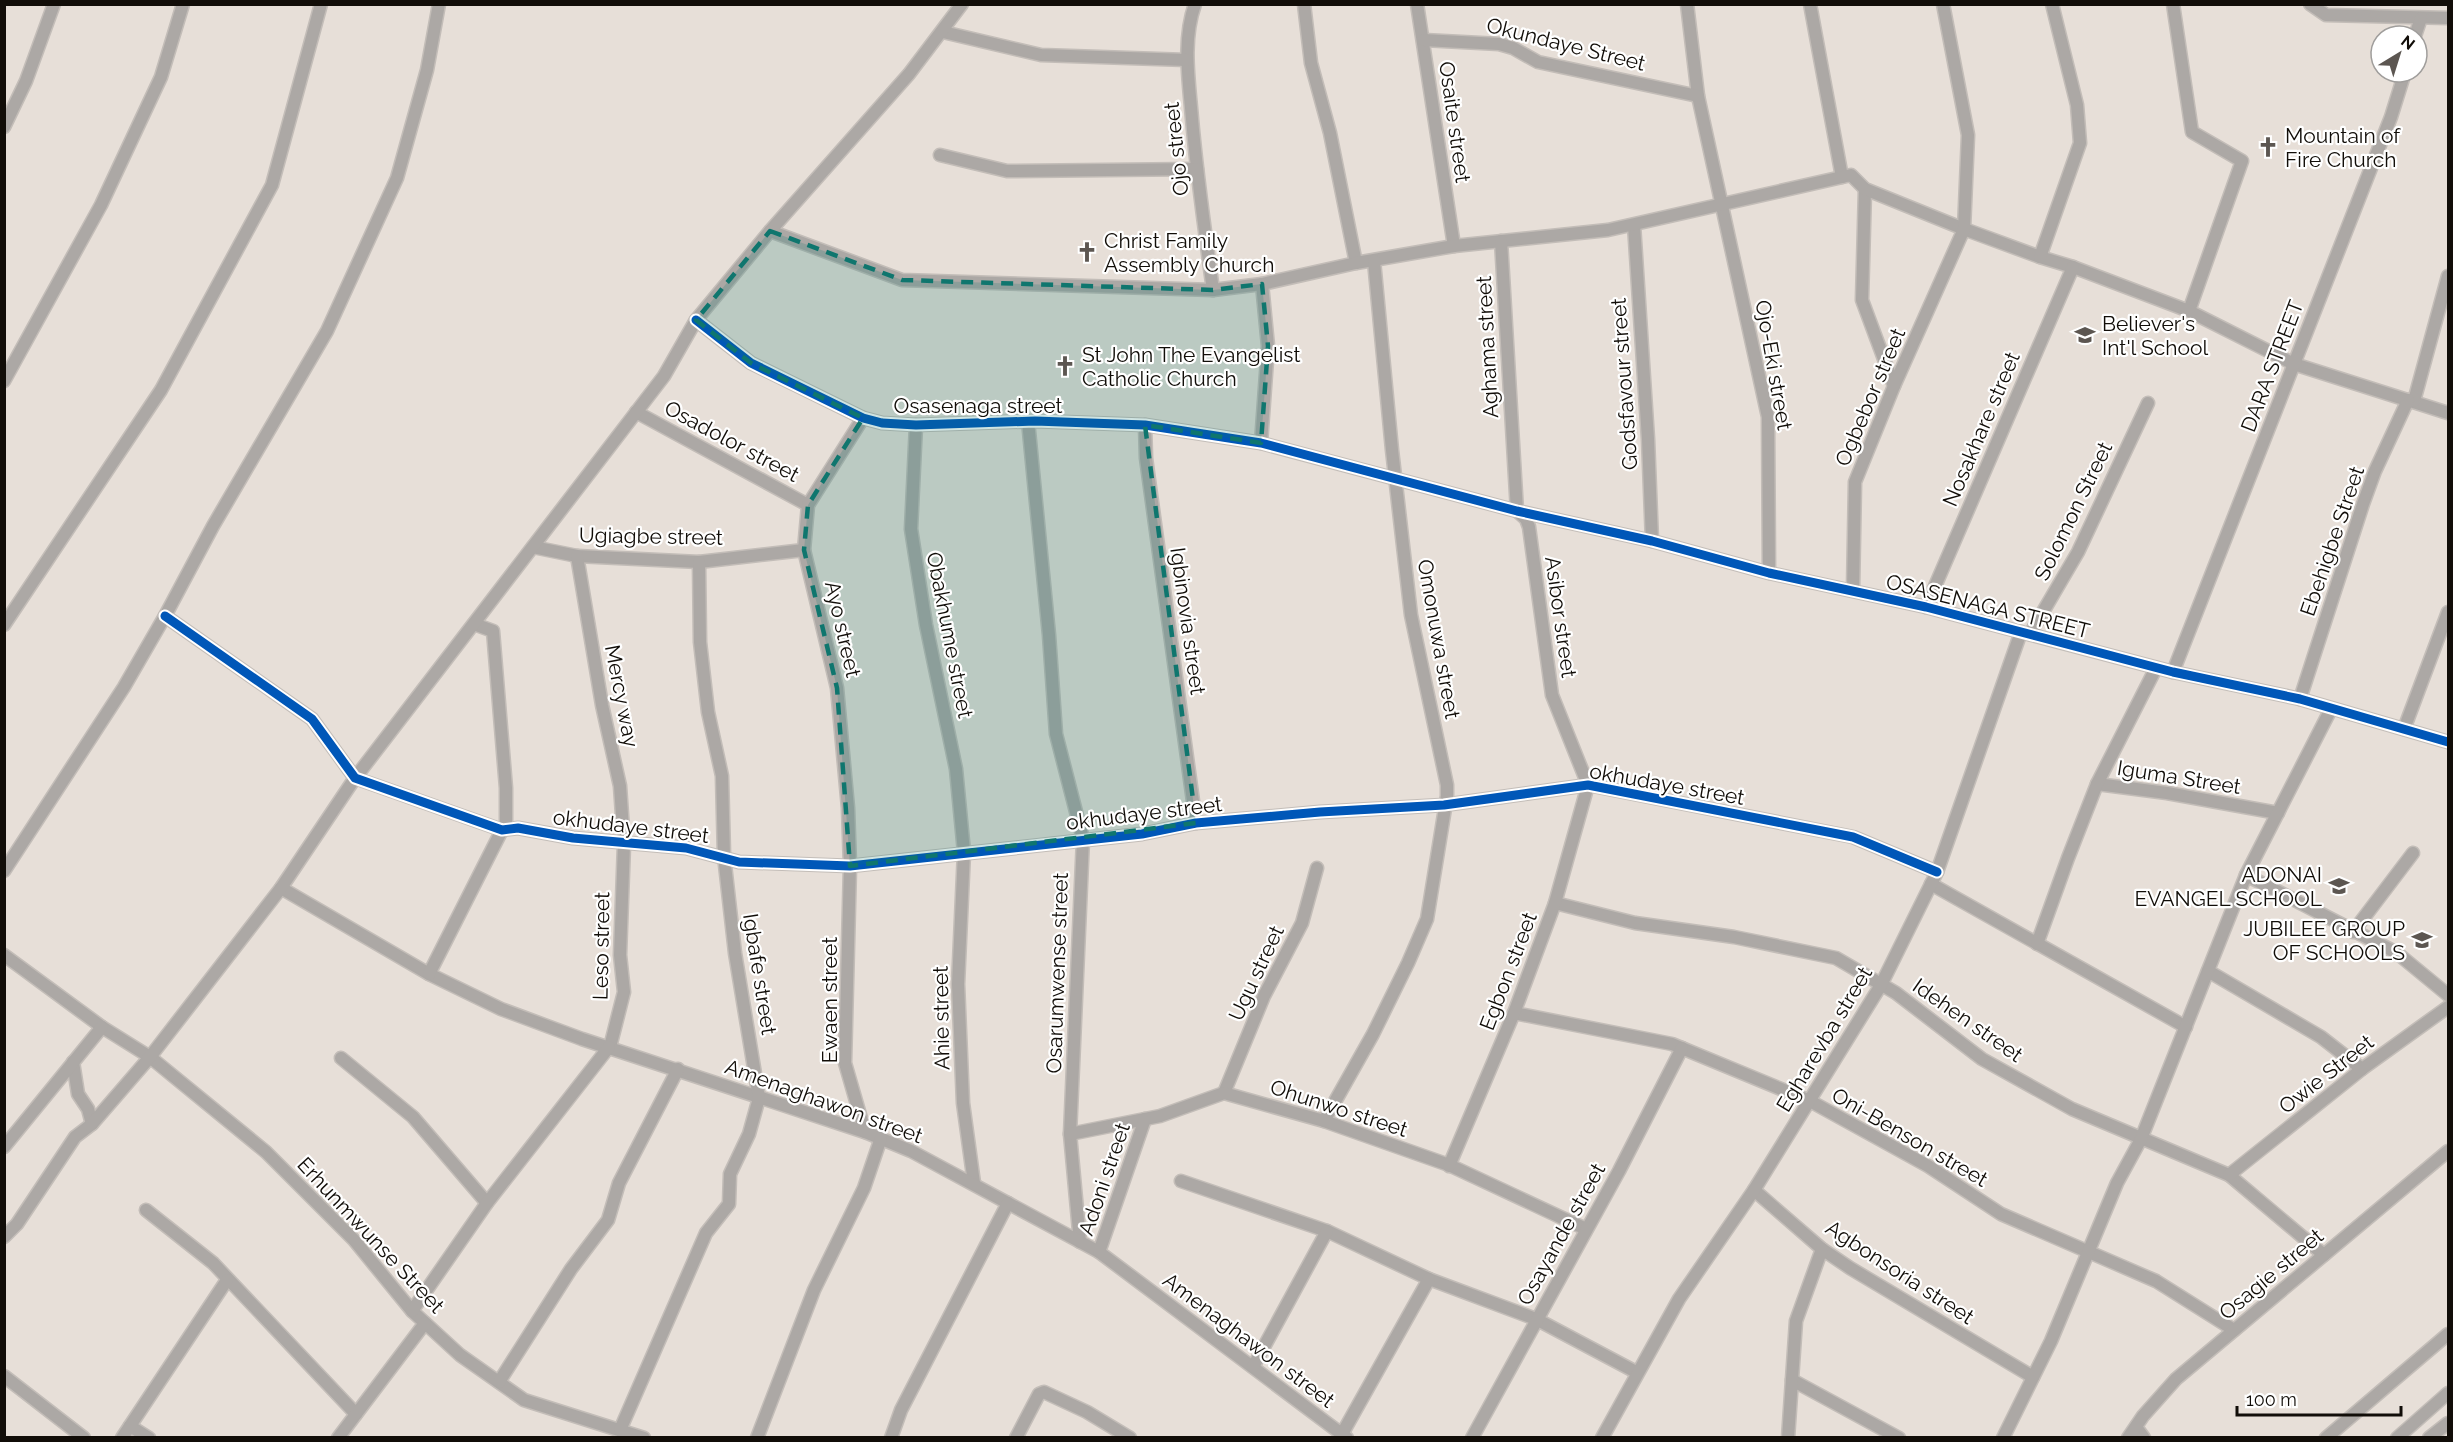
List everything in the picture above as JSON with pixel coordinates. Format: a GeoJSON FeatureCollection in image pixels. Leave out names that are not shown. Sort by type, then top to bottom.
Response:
{"type":"FeatureCollection","features":[{"type":"Feature","properties":{"kind":"street"},"geometry":{"type":"LineString","coordinates":[[4,127],[26,81],[54,4]]}},
{"type":"Feature","properties":{"kind":"street"},"geometry":{"type":"LineString","coordinates":[[4,381],[101,206],[161,77],[183,4]]}},
{"type":"Feature","properties":{"kind":"street"},"geometry":{"type":"LineString","coordinates":[[4,625],[161,390],[272,185],[321,4]]}},
{"type":"Feature","properties":{"kind":"street"},"geometry":{"type":"LineString","coordinates":[[4,871],[124,687],[213,526],[327,331],[397,178],[427,70],[439,4]]}},
{"type":"Feature","properties":{"kind":"street"},"geometry":{"type":"LineString","coordinates":[[4,1237],[17,1224],[75,1137],[92,1124],[150,1057],[281,888],[355,778],[664,376],[696,320],[770,231],[909,74],[962,4]]}},
{"type":"Feature","properties":{"kind":"street","name":"Ojo street"},"geometry":{"type":"LineString","coordinates":[[1195,4],[1189,22],[1187,60],[1197,169],[1213,290]]}},
{"type":"Feature","properties":{"kind":"street"},"geometry":{"type":"LineString","coordinates":[[1304,4],[1311,63],[1330,133],[1356,263]]}},
{"type":"Feature","properties":{"kind":"street","name":"Osaite street"},"geometry":{"type":"LineString","coordinates":[[1417,4],[1454,246]]}},
{"type":"Feature","properties":{"kind":"street"},"geometry":{"type":"LineString","coordinates":[[1687,4],[1698,96],[1723,202]]}},
{"type":"Feature","properties":{"kind":"street"},"geometry":{"type":"LineString","coordinates":[[1810,4],[1842,177]]}},
{"type":"Feature","properties":{"kind":"street"},"geometry":{"type":"LineString","coordinates":[[1943,4],[1968,135],[1964,229]]}},
{"type":"Feature","properties":{"kind":"street"},"geometry":{"type":"LineString","coordinates":[[2040,258],[2080,143],[2077,105],[2052,4]]}},
{"type":"Feature","properties":{"kind":"street"},"geometry":{"type":"LineString","coordinates":[[2173,4],[2192,132],[2242,161],[2189,311]]}},
{"type":"Feature","properties":{"kind":"street"},"geometry":{"type":"LineString","coordinates":[[2310,4],[2326,15],[2448,18]]}},
{"type":"Feature","properties":{"kind":"street"},"geometry":{"type":"LineString","coordinates":[[2419,24],[2421,18]]}},
{"type":"Feature","properties":{"kind":"street"},"geometry":{"type":"LineString","coordinates":[[943,32],[1041,55],[1187,60]]}},
{"type":"Feature","properties":{"kind":"street","name":"Okundaye Street"},"geometry":{"type":"LineString","coordinates":[[1424,40],[1499,44],[1514,48],[1538,62],[1698,96]]}},
{"type":"Feature","properties":{"kind":"street","name":"DARA STREET"},"geometry":{"type":"LineString","coordinates":[[2173,672],[2391,117],[2401,84]]}},
{"type":"Feature","properties":{"kind":"street"},"geometry":{"type":"LineString","coordinates":[[940,155],[1007,171],[1197,169]]}},
{"type":"Feature","properties":{"kind":"street"},"geometry":{"type":"LineString","coordinates":[[770,231],[902,280],[1213,290],[1262,284],[1356,263],[1454,246],[1634,225],[1723,202],[1851,175],[1865,189],[1964,229],[2189,311],[2294,364],[2448,413]]}},
{"type":"Feature","properties":{"kind":"street"},"geometry":{"type":"LineString","coordinates":[[1865,189],[1862,300],[1894,386]]}},
{"type":"Feature","properties":{"kind":"street","name":"Ojo-Eki street"},"geometry":{"type":"LineString","coordinates":[[1723,202],[1768,417],[1769,573]]}},
{"type":"Feature","properties":{"kind":"street","name":"Godsfavour street"},"geometry":{"type":"LineString","coordinates":[[1634,225],[1648,439],[1652,541]]}},
{"type":"Feature","properties":{"kind":"street","name":"Ogbebor street"},"geometry":{"type":"LineString","coordinates":[[1853,590],[1855,482],[1894,386],[1964,229]]}},
{"type":"Feature","properties":{"kind":"street","name":"Aghama street"},"geometry":{"type":"LineString","coordinates":[[1501,241],[1512,451]]}},
{"type":"Feature","properties":{"kind":"street","name":"Omonuwa street"},"geometry":{"type":"LineString","coordinates":[[1324,1121],[1373,1034],[1427,919],[1447,785],[1411,615],[1374,261]]}},
{"type":"Feature","properties":{"kind":"street","name":"Nosakhare street"},"geometry":{"type":"LineString","coordinates":[[1926,607],[2073,267]]}},
{"type":"Feature","properties":{"kind":"street","name":"Ebehigbe Street"},"geometry":{"type":"LineString","coordinates":[[2300,699],[2367,493],[2411,400],[2448,276]]}},
{"type":"Feature","properties":{"kind":"street"},"geometry":{"type":"LineString","coordinates":[[1261,443],[1268,346],[1262,284]]}},
{"type":"Feature","properties":{"kind":"street","name":"Osasenaga street"},"geometry":{"type":"LineString","coordinates":[[696,320],[751,363],[863,418],[882,423],[916,425],[1028,421],[1145,425],[1261,443],[1395,479]]}},
{"type":"Feature","properties":{"kind":"street","name":"Solomon Street"},"geometry":{"type":"LineString","coordinates":[[2026,633],[2078,552],[2148,403]]}},
{"type":"Feature","properties":{"kind":"street","name":"Osadolor street"},"geometry":{"type":"LineString","coordinates":[[636,412],[808,505]]}},
{"type":"Feature","properties":{"kind":"street","name":"Ayo street"},"geometry":{"type":"LineString","coordinates":[[850,866],[848,808],[837,688],[804,550],[808,505],[863,418]]}},
{"type":"Feature","properties":{"kind":"street","name":"Osarumwense street"},"geometry":{"type":"LineString","coordinates":[[1028,421],[1049,635],[1056,734],[1083,839],[1070,1134],[1080,1242]]}},
{"type":"Feature","properties":{"kind":"street","name":"Obakhume street"},"geometry":{"type":"LineString","coordinates":[[916,425],[911,529],[926,626],[956,769],[964,852]]}},
{"type":"Feature","properties":{"kind":"street","name":"Igbinovia street"},"geometry":{"type":"LineString","coordinates":[[1145,425],[1146,458],[1196,823]]}},
{"type":"Feature","properties":{"kind":"street","name":"Asibor street"},"geometry":{"type":"LineString","coordinates":[[1512,451],[1517,511],[1526,519],[1529,527],[1552,695],[1588,785]]}},
{"type":"Feature","properties":{"kind":"street","name":"OSASENAGA STREET"},"geometry":{"type":"LineString","coordinates":[[1395,479],[1517,511],[1652,541],[1769,573],[1926,607],[2156,668],[2300,699],[2448,742]]}},
{"type":"Feature","properties":{"kind":"street","name":"Ugiagbe street"},"geometry":{"type":"LineString","coordinates":[[533,547],[577,556],[699,562],[804,550]]}},
{"type":"Feature","properties":{"kind":"street","name":"Mercy way"},"geometry":{"type":"LineString","coordinates":[[577,556],[602,705],[620,786],[624,844]]}},
{"type":"Feature","properties":{"kind":"street","name":"Igbafe street"},"geometry":{"type":"LineString","coordinates":[[699,562],[700,642],[708,711],[722,776],[724,856],[735,953],[759,1098]]}},
{"type":"Feature","properties":{"kind":"street"},"geometry":{"type":"LineString","coordinates":[[2404,729],[2448,612]]}},
{"type":"Feature","properties":{"kind":"street"},"geometry":{"type":"LineString","coordinates":[[165,616],[312,719],[355,778]]}},
{"type":"Feature","properties":{"kind":"street"},"geometry":{"type":"LineString","coordinates":[[429,974],[506,825],[506,788],[493,631],[474,624]]}},
{"type":"Feature","properties":{"kind":"street","name":"Egharevba street"},"geometry":{"type":"LineString","coordinates":[[1602,1437],[1636,1372],[1679,1299],[1754,1190],[1881,985],[1937,872],[2026,633]]}},
{"type":"Feature","properties":{"kind":"street","name":"Iguma Street"},"geometry":{"type":"LineString","coordinates":[[2156,668],[2097,784],[2167,793],[2278,813]]}},
{"type":"Feature","properties":{"kind":"street"},"geometry":{"type":"LineString","coordinates":[[2003,1437],[2051,1341],[2117,1183],[2141,1139],[2246,875],[2331,709]]}},
{"type":"Feature","properties":{"kind":"street","name":"okhudaye street"},"geometry":{"type":"LineString","coordinates":[[355,778],[502,830],[518,828],[573,838],[686,848],[724,856],[739,862],[850,866],[1142,834],[1196,823],[1320,812],[1444,805],[1588,785],[1853,837],[1937,872]]}},
{"type":"Feature","properties":{"kind":"street"},"geometry":{"type":"LineString","coordinates":[[2037,944],[2097,784]]}},
{"type":"Feature","properties":{"kind":"street","name":"Egbon street"},"geometry":{"type":"LineString","coordinates":[[1449,1166],[1514,1013],[1555,903],[1588,785]]}},
{"type":"Feature","properties":{"kind":"street","name":"Leso street"},"geometry":{"type":"LineString","coordinates":[[610,1047],[624,992],[620,955],[624,844]]}},
{"type":"Feature","properties":{"kind":"street","name":"Ahie street"},"geometry":{"type":"LineString","coordinates":[[964,852],[958,984],[963,1103],[974,1183]]}},
{"type":"Feature","properties":{"kind":"street"},"geometry":{"type":"LineString","coordinates":[[2353,932],[2414,853]]}},
{"type":"Feature","properties":{"kind":"street","name":"Ewaen street"},"geometry":{"type":"LineString","coordinates":[[850,866],[845,1063],[865,1132]]}},
{"type":"Feature","properties":{"kind":"street","name":"Ugu street"},"geometry":{"type":"LineString","coordinates":[[1224,1093],[1264,996],[1302,923],[1317,868]]}},
{"type":"Feature","properties":{"kind":"street"},"geometry":{"type":"LineString","coordinates":[[2246,875],[2397,953],[2448,994]]}},
{"type":"Feature","properties":{"kind":"street"},"geometry":{"type":"LineString","coordinates":[[1931,884],[2186,1027]]}},
{"type":"Feature","properties":{"kind":"street","name":"Amenaghawon street"},"geometry":{"type":"LineString","coordinates":[[281,888],[429,974],[501,1009],[865,1132],[974,1183],[1099,1252],[1345,1436]]}},
{"type":"Feature","properties":{"kind":"street","name":"Idehen street"},"geometry":{"type":"LineString","coordinates":[[1555,903],[1635,922],[1734,937],[1836,958],[1896,993],[1982,1059],[2072,1109],[2229,1175],[2324,1255]]}},
{"type":"Feature","properties":{"kind":"street","name":"Erhunmwunse Street"},"geometry":{"type":"LineString","coordinates":[[4,955],[102,1027],[150,1057],[266,1152],[354,1240],[412,1311],[460,1355],[524,1400],[644,1437]]}},
{"type":"Feature","properties":{"kind":"street"},"geometry":{"type":"LineString","coordinates":[[2208,971],[2320,1037],[2362,1070]]}},
{"type":"Feature","properties":{"kind":"street","name":"Owie Street"},"geometry":{"type":"LineString","coordinates":[[2229,1175],[2362,1070],[2448,1007]]}},
{"type":"Feature","properties":{"kind":"street","name":"Oni-Benson street"},"geometry":{"type":"LineString","coordinates":[[1514,1013],[1672,1044],[1810,1101],[1928,1166],[2001,1214],[2156,1281],[2234,1330]]}},
{"type":"Feature","properties":{"kind":"street"},"geometry":{"type":"LineString","coordinates":[[4,1147],[102,1027]]}},
{"type":"Feature","properties":{"kind":"street"},"geometry":{"type":"LineString","coordinates":[[412,1311],[487,1203],[610,1047]]}},
{"type":"Feature","properties":{"kind":"street","name":"Osayande street"},"geometry":{"type":"LineString","coordinates":[[1472,1437],[1682,1048]]}},
{"type":"Feature","properties":{"kind":"street"},"geometry":{"type":"LineString","coordinates":[[341,1058],[413,1117],[487,1203]]}},
{"type":"Feature","properties":{"kind":"street"},"geometry":{"type":"LineString","coordinates":[[73,1062],[78,1094],[88,1109],[92,1124]]}},
{"type":"Feature","properties":{"kind":"street"},"geometry":{"type":"LineString","coordinates":[[499,1382],[571,1269],[608,1220],[619,1183],[678,1069]]}},
{"type":"Feature","properties":{"kind":"street"},"geometry":{"type":"LineString","coordinates":[[1070,1134],[1160,1116],[1224,1093]]}},
{"type":"Feature","properties":{"kind":"street","name":"Ohunwo street"},"geometry":{"type":"LineString","coordinates":[[1224,1093],[1324,1121],[1449,1166],[1586,1229]]}},
{"type":"Feature","properties":{"kind":"street"},"geometry":{"type":"LineString","coordinates":[[620,1430],[706,1233],[729,1204],[730,1174],[749,1134],[759,1098]]}},
{"type":"Feature","properties":{"kind":"street","name":"Adoni street"},"geometry":{"type":"LineString","coordinates":[[1099,1252],[1145,1119]]}},
{"type":"Feature","properties":{"kind":"street"},"geometry":{"type":"LineString","coordinates":[[757,1437],[814,1290],[864,1188],[881,1138]]}},
{"type":"Feature","properties":{"kind":"street","name":"Osagie street"},"geometry":{"type":"LineString","coordinates":[[2132,1432],[2176,1379],[2448,1151]]}},
{"type":"Feature","properties":{"kind":"street"},"geometry":{"type":"LineString","coordinates":[[1181,1181],[1327,1231],[1429,1279],[1536,1319],[1636,1372]]}},
{"type":"Feature","properties":{"kind":"street","name":"Agbonsoria street"},"geometry":{"type":"LineString","coordinates":[[1754,1190],[1822,1248],[1890,1294],[2032,1377]]}},
{"type":"Feature","properties":{"kind":"street"},"geometry":{"type":"LineString","coordinates":[[891,1437],[902,1410],[1008,1203]]}},
{"type":"Feature","properties":{"kind":"street"},"geometry":{"type":"LineString","coordinates":[[146,1210],[213,1263],[356,1414]]}},
{"type":"Feature","properties":{"kind":"street"},"geometry":{"type":"LineString","coordinates":[[1253,1367],[1327,1231]]}},
{"type":"Feature","properties":{"kind":"street"},"geometry":{"type":"LineString","coordinates":[[1788,1437],[1796,1321],[1822,1248]]}},
{"type":"Feature","properties":{"kind":"street"},"geometry":{"type":"LineString","coordinates":[[1345,1436],[1429,1279]]}},
{"type":"Feature","properties":{"kind":"street"},"geometry":{"type":"LineString","coordinates":[[122,1437],[227,1280]]}},
{"type":"Feature","properties":{"kind":"street"},"geometry":{"type":"LineString","coordinates":[[356,1437],[341,1433],[425,1323]]}},
{"type":"Feature","properties":{"kind":"street"},"geometry":{"type":"LineString","coordinates":[[2326,1437],[2448,1334]]}},
{"type":"Feature","properties":{"kind":"street"},"geometry":{"type":"LineString","coordinates":[[4,1376],[84,1437]]}},
{"type":"Feature","properties":{"kind":"street"},"geometry":{"type":"LineString","coordinates":[[1792,1380],[1899,1437]]}},
{"type":"Feature","properties":{"kind":"street"},"geometry":{"type":"LineString","coordinates":[[1016,1437],[1039,1394],[1044,1392],[1087,1412],[1130,1437]]}},
{"type":"Feature","properties":{"kind":"street"},"geometry":{"type":"LineString","coordinates":[[2397,1437],[2448,1393]]}},
{"type":"Feature","properties":{"kind":"street"},"geometry":{"type":"LineString","coordinates":[[2430,1437],[2448,1423]]}},
{"type":"Feature","properties":{"kind":"street"},"geometry":{"type":"LineString","coordinates":[[130,1426],[149,1437]]}},
{"type":"Feature","properties":{"kind":"street"},"geometry":{"type":"LineString","coordinates":[[2132,1432],[2144,1437]]}},
{"type":"Feature","properties":{"kind":"highlighted area"},"geometry":{"type":"Polygon","coordinates":[[[770,231],[902,280],[1213,290],[1262,284],[1268,346],[1261,443],[1145,425],[1196,823],[850,866],[837,688],[804,550],[808,505],[863,418],[751,363],[696,320],[770,231]]]}},
{"type":"Feature","properties":{"kind":"cycle path"},"geometry":{"type":"LineString","coordinates":[[696,320],[751,363],[863,418],[882,423],[916,425],[1035,421],[1145,425],[1261,443],[1517,511],[1652,541],[1769,573],[1926,607],[2173,672],[2300,699],[2448,742]]}},
{"type":"Feature","properties":{"kind":"cycle path"},"geometry":{"type":"LineString","coordinates":[[165,616],[312,719],[355,778],[502,830],[518,828],[573,838],[686,848],[739,862],[850,866],[1142,834],[1196,823],[1320,812],[1444,805],[1588,785],[1853,837],[1937,872]]}},
{"type":"Feature","properties":{"kind":"place","name":"Mountain of Fire Church"},"geometry":{"type":"Point","coordinates":[2268,147]}},
{"type":"Feature","properties":{"kind":"place","name":"Christ Family Assembly Church"},"geometry":{"type":"Point","coordinates":[1087,252]}},
{"type":"Feature","properties":{"kind":"place","name":"Believer's Int'l School"},"geometry":{"type":"Point","coordinates":[2085,335]}},
{"type":"Feature","properties":{"kind":"place","name":"St John The Evangelist Catholic Church"},"geometry":{"type":"Point","coordinates":[1065,366]}},
{"type":"Feature","properties":{"kind":"place","name":"ADONAI EVANGEL SCHOOL"},"geometry":{"type":"Point","coordinates":[2339,886]}},
{"type":"Feature","properties":{"kind":"place","name":"JUBILEE GROUP OF SCHOOLS"},"geometry":{"type":"Point","coordinates":[2422,940]}}]}
